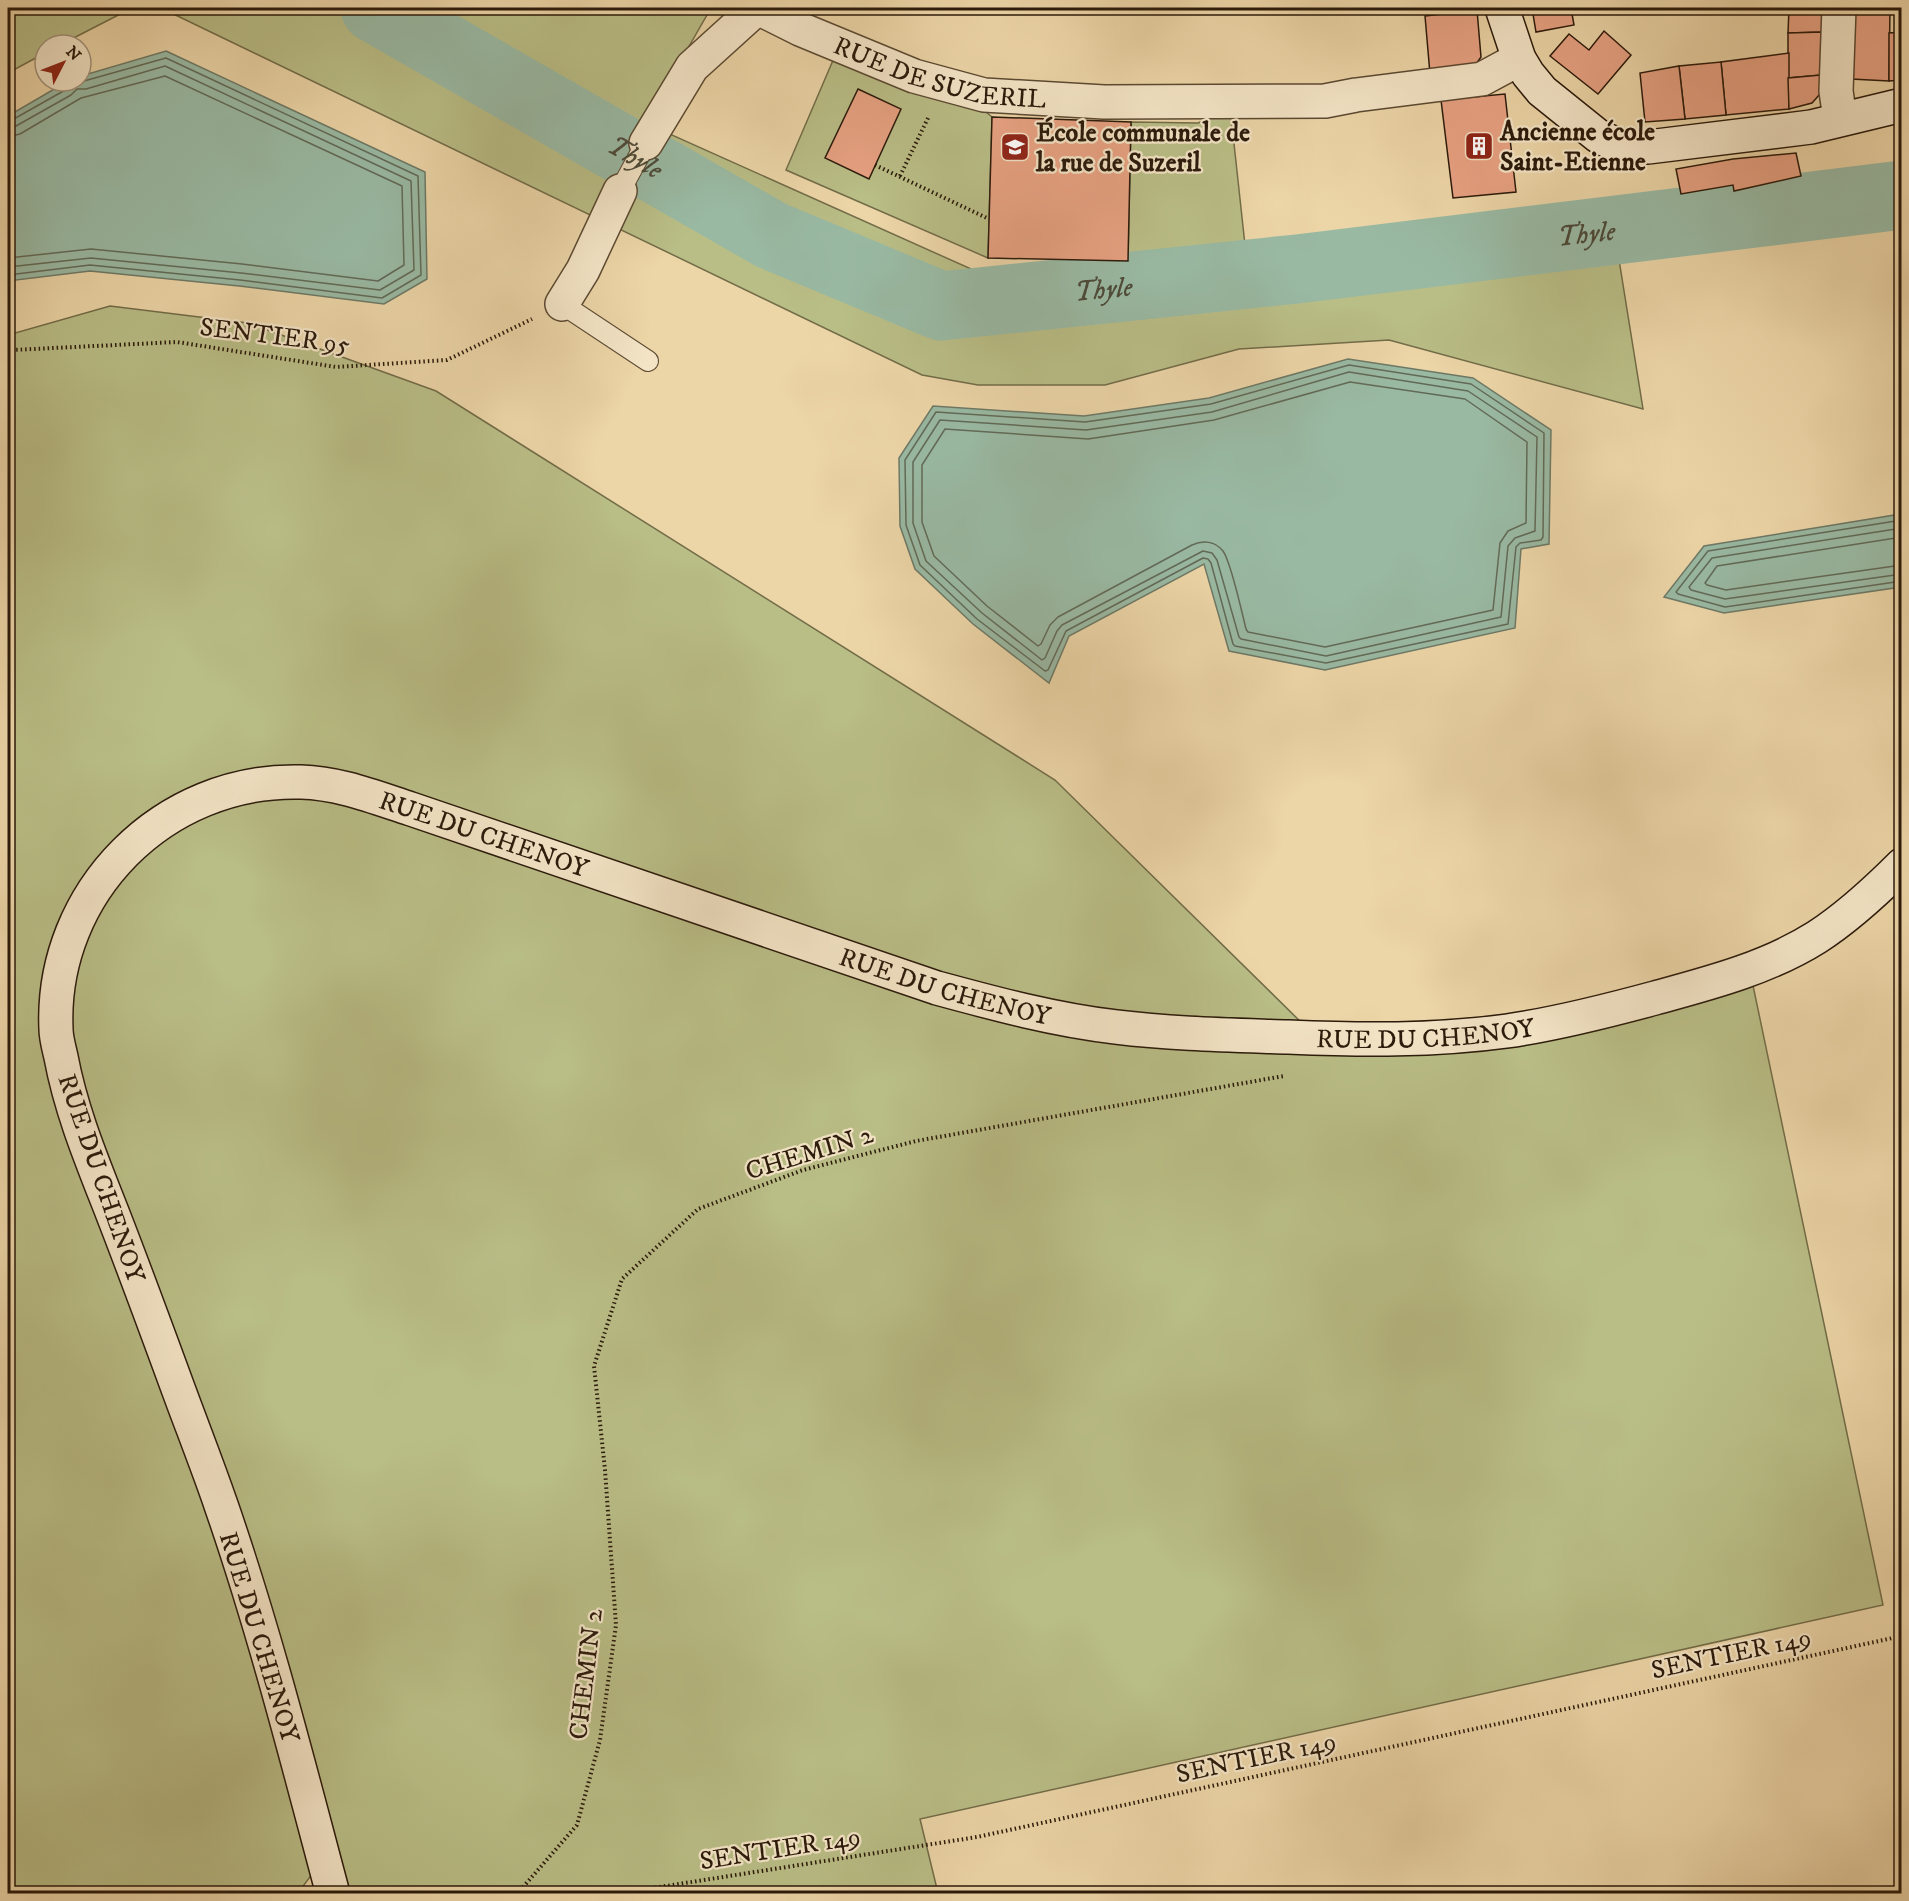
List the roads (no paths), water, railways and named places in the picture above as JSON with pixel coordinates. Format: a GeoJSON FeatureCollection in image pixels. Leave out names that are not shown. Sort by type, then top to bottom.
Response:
{"type":"FeatureCollection","features":[{"type":"Feature","properties":{"kind":"street","name":"RUE DE SUZERIL"},"geometry":{"type":"LineString","coordinates":[[758,8],[800,29],[914,76],[984,95],[1104,102],[1325,101],[1482,79],[1520,58]]}},
{"type":"Feature","properties":{"kind":"street"},"geometry":{"type":"LineString","coordinates":[[646,143],[692,67],[758,8]]}},
{"type":"Feature","properties":{"kind":"street"},"geometry":{"type":"LineString","coordinates":[[1502,8],[1520,58],[1528,74],[1542,91],[1589,130],[1617,145],[1660,146],[1811,127],[1840,118],[1902,105]]}},
{"type":"Feature","properties":{"kind":"street"},"geometry":{"type":"LineString","coordinates":[[1839,8],[1836,91],[1840,118]]}},
{"type":"Feature","properties":{"kind":"street"},"geometry":{"type":"LineString","coordinates":[[562,304],[583,270],[620,190]]}},
{"type":"Feature","properties":{"kind":"street","name":"RUE DU CHENOY"},"geometry":{"type":"LineString","coordinates":[[333,1893],[272,1669],[221,1506],[138,1278],[83,1140],[66,1086],[56,1030],[58,981],[70,937],[88,899],[104,875],[156,824],[183,808],[213,795],[239,788],[300,782],[336,786],[411,808],[937,988],[1012,1008],[1114,1027],[1180,1033],[1317,1038],[1406,1040],[1508,1031],[1633,1004],[1711,982],[1780,957],[1816,938],[1851,912],[1902,865]]}},
{"type":"Feature","properties":{"kind":"lane"},"geometry":{"type":"LineString","coordinates":[[620,190],[646,143]]}},
{"type":"Feature","properties":{"kind":"lane"},"geometry":{"type":"LineString","coordinates":[[562,304],[648,361]]}},
{"type":"Feature","properties":{"kind":"water"},"geometry":{"type":"Polygon","coordinates":[[[166,51],[425,172],[427,279],[384,304],[90,271],[8,281],[8,116],[47,93],[93,93],[93,72],[166,51]]]}},
{"type":"Feature","properties":{"kind":"water"},"geometry":{"type":"Polygon","coordinates":[[[1348,359],[1473,378],[1551,430],[1549,544],[1521,549],[1515,628],[1325,670],[1229,651],[1204,564],[1069,636],[1049,683],[973,624],[915,569],[900,526],[899,458],[933,406],[1084,416],[1209,398],[1348,359]]]}},
{"type":"Feature","properties":{"kind":"water"},"geometry":{"type":"Polygon","coordinates":[[[1901,514],[1901,587],[1724,613],[1664,597],[1704,546],[1901,514]]]}},
{"type":"Feature","properties":{"kind":"waterway","name":"Thyle"},"geometry":{"type":"LineString","coordinates":[[375,8],[771,235],[941,306],[1297,269],[1902,195]]}},
{"type":"Feature","properties":{"kind":"place","name":"Ancienne école Saint-Etienne"},"geometry":{"type":"Point","coordinates":[1479,146]}},
{"type":"Feature","properties":{"kind":"place","name":"École communale de la rue de Suzeril"},"geometry":{"type":"Point","coordinates":[1015,147]}}]}
